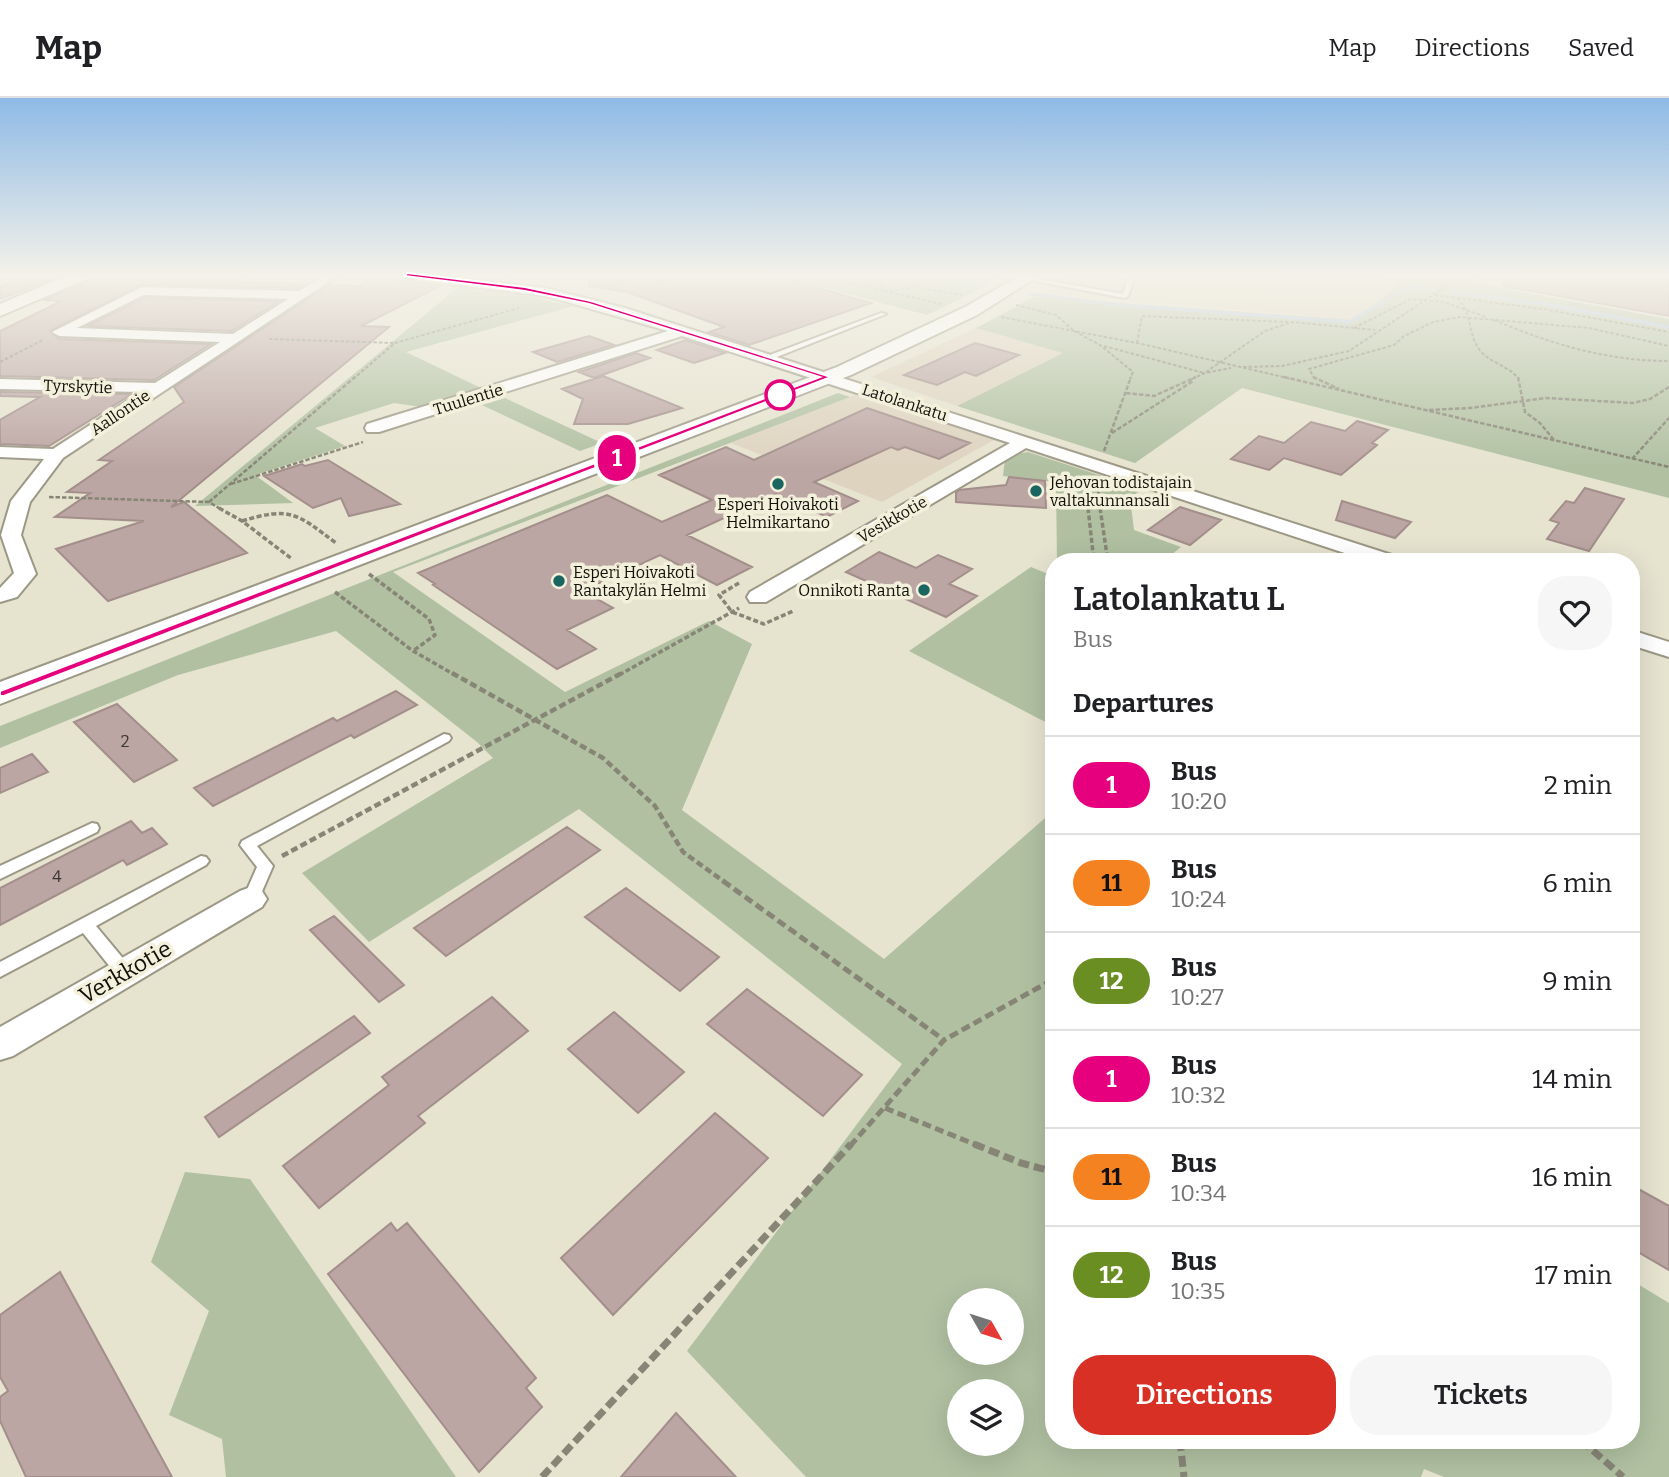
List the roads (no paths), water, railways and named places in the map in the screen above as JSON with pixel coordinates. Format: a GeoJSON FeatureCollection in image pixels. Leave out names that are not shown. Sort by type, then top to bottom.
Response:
{"type":"FeatureCollection","features":[{"type":"Feature","properties":{"kind":"main road"},"geometry":{"type":"LineString","coordinates":[[0,694],[828,377],[910,339]]}},
{"type":"Feature","properties":{"kind":"street","name":"Aallontie"},"geometry":{"type":"LineString","coordinates":[[0,595],[9,592],[25,574],[11,535],[21,501],[57,454],[232,339]]}},
{"type":"Feature","properties":{"kind":"street","name":"Tuulentie"},"geometry":{"type":"LineString","coordinates":[[373,428],[655,339]]}},
{"type":"Feature","properties":{"kind":"street","name":"Latolankatu"},"geometry":{"type":"LineString","coordinates":[[708,339],[1366,553]]}},
{"type":"Feature","properties":{"kind":"street","name":"Tyrskytie"},"geometry":{"type":"LineString","coordinates":[[0,384],[155,388]]}},
{"type":"Feature","properties":{"kind":"street","name":"Vesikkotie"},"geometry":{"type":"LineString","coordinates":[[758,597],[1026,441]]}},
{"type":"Feature","properties":{"kind":"street"},"geometry":{"type":"LineString","coordinates":[[0,452],[57,454]]}},
{"type":"Feature","properties":{"kind":"street"},"geometry":{"type":"LineString","coordinates":[[0,507],[21,501]]}},
{"type":"Feature","properties":{"kind":"street"},"geometry":{"type":"LineString","coordinates":[[1328,553],[1338,544]]}},
{"type":"Feature","properties":{"kind":"street"},"geometry":{"type":"LineString","coordinates":[[1640,640],[1669,650]]}},
{"type":"Feature","properties":{"kind":"street","name":"Verkkotie"},"geometry":{"type":"LineString","coordinates":[[0,1045],[251,899]]}},
{"type":"Feature","properties":{"kind":"lane"},"geometry":{"type":"LineString","coordinates":[[766,358],[816,339]]}},
{"type":"Feature","properties":{"kind":"lane"},"geometry":{"type":"LineString","coordinates":[[251,899],[265,866],[247,845],[444,738]]}},
{"type":"Feature","properties":{"kind":"lane"},"geometry":{"type":"LineString","coordinates":[[0,873],[92,828]]}},
{"type":"Feature","properties":{"kind":"lane"},"geometry":{"type":"LineString","coordinates":[[0,970],[201,861]]}},
{"type":"Feature","properties":{"kind":"lane"},"geometry":{"type":"LineString","coordinates":[[85,924],[125,973]]}},
{"type":"Feature","properties":{"kind":"place","name":"Esperi Hoivakoti Helmikartano"},"geometry":{"type":"Point","coordinates":[778,484]}},
{"type":"Feature","properties":{"kind":"place","name":"Jehovan todistajain valtakunnansali"},"geometry":{"type":"Point","coordinates":[1036,491]}},
{"type":"Feature","properties":{"kind":"place","name":"Esperi Hoivakoti Rantakylän Helmi"},"geometry":{"type":"Point","coordinates":[559,581]}},
{"type":"Feature","properties":{"kind":"place","name":"Onnikoti Ranta"},"geometry":{"type":"Point","coordinates":[924,590]}}]}
